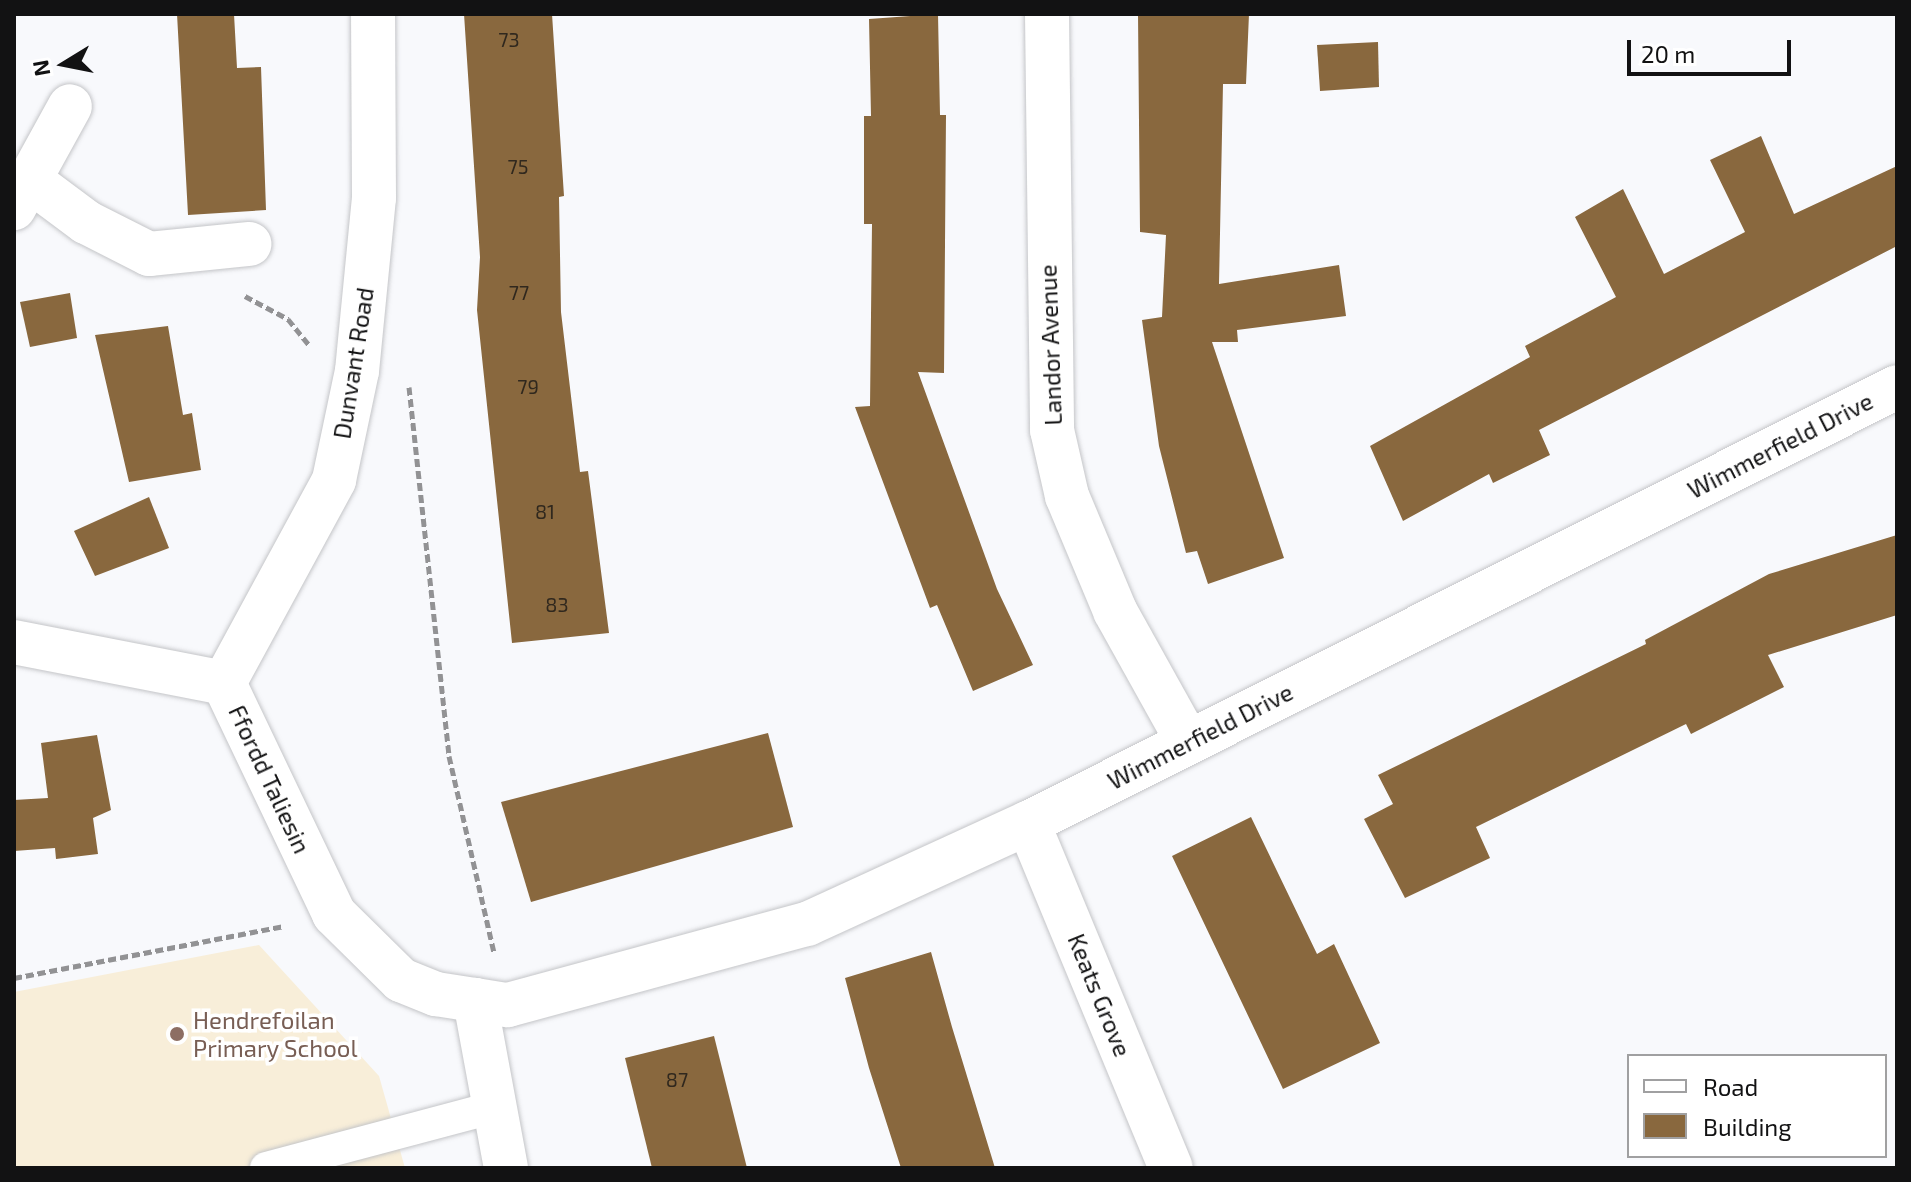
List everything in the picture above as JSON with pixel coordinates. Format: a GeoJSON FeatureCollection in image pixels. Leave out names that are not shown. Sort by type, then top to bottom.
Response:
{"type":"FeatureCollection","features":[{"type":"Feature","properties":{"kind":"street","name":"Dunvant Road"},"geometry":{"type":"LineString","coordinates":[[224,683],[334,480],[357,371],[374,198],[373,14]]}},
{"type":"Feature","properties":{"kind":"street","name":"Landor Avenue"},"geometry":{"type":"LineString","coordinates":[[1047,14],[1052,430],[1067,496],[1115,611],[1188,742]]}},
{"type":"Feature","properties":{"kind":"street"},"geometry":{"type":"LineString","coordinates":[[70,106],[22,194],[149,254],[250,244]]}},
{"type":"Feature","properties":{"kind":"street","name":"Wimmerfield Drive"},"geometry":{"type":"LineString","coordinates":[[491,1002],[807,924],[1028,823],[1897,387]]}},
{"type":"Feature","properties":{"kind":"street","name":"Ffordd Taliesin"},"geometry":{"type":"LineString","coordinates":[[14,642],[224,683],[334,914],[401,980],[436,994],[491,1002]]}},
{"type":"Feature","properties":{"kind":"street","name":"Keats Grove"},"geometry":{"type":"LineString","coordinates":[[1028,823],[1171,1168]]}},
{"type":"Feature","properties":{"kind":"street"},"geometry":{"type":"LineString","coordinates":[[491,1002],[492,1108],[506,1168]]}},
{"type":"Feature","properties":{"kind":"lane"},"geometry":{"type":"LineString","coordinates":[[266,1168],[492,1108]]}},
{"type":"Feature","properties":{"kind":"path"},"geometry":{"type":"LineString","coordinates":[[408,375],[449,756],[491,1002]]}},
{"type":"Feature","properties":{"kind":"path"},"geometry":{"type":"LineString","coordinates":[[14,978],[170,951],[334,914]]}},
{"type":"Feature","properties":{"kind":"shaded area","name":"Hendrefoilan Primary School"},"geometry":{"type":"Polygon","coordinates":[[[259,945],[379,1076],[405,1168],[14,1168],[14,992],[259,945]]]}},
{"type":"Feature","properties":{"kind":"building"},"geometry":{"type":"Polygon","coordinates":[[[177,14],[234,14],[237,68],[261,67],[266,210],[188,215],[177,14]]]}},
{"type":"Feature","properties":{"kind":"building"},"geometry":{"type":"Polygon","coordinates":[[[464,14],[552,14],[564,196],[559,197],[561,312],[580,472],[588,471],[609,633],[512,643],[477,310],[480,257],[464,14]]]}},
{"type":"Feature","properties":{"kind":"building"},"geometry":{"type":"Polygon","coordinates":[[[938,14],[940,115],[946,115],[944,373],[918,372],[997,589],[1033,665],[973,691],[937,605],[930,608],[855,407],[870,406],[872,224],[864,224],[864,116],[871,116],[869,19],[938,14]]]}},
{"type":"Feature","properties":{"kind":"building"},"geometry":{"type":"Polygon","coordinates":[[[1138,14],[1249,14],[1246,84],[1223,84],[1219,284],[1339,265],[1346,316],[1237,330],[1238,342],[1212,342],[1284,558],[1208,584],[1197,551],[1186,553],[1159,446],[1142,320],[1162,317],[1166,235],[1140,232],[1138,14]]]}},
{"type":"Feature","properties":{"kind":"building"},"geometry":{"type":"Polygon","coordinates":[[[1378,42],[1379,87],[1320,91],[1317,45],[1378,42]]]}},
{"type":"Feature","properties":{"kind":"building"},"geometry":{"type":"Polygon","coordinates":[[[1761,136],[1794,214],[1897,166],[1897,246],[1539,430],[1550,455],[1493,483],[1489,474],[1403,521],[1370,446],[1530,357],[1525,346],[1616,297],[1575,217],[1623,189],[1664,274],[1745,232],[1710,160],[1761,136]]]}},
{"type":"Feature","properties":{"kind":"building"},"geometry":{"type":"Polygon","coordinates":[[[70,293],[77,338],[30,347],[20,302],[70,293]]]}},
{"type":"Feature","properties":{"kind":"building"},"geometry":{"type":"Polygon","coordinates":[[[168,326],[183,415],[192,413],[201,470],[129,482],[95,335],[168,326]]]}},
{"type":"Feature","properties":{"kind":"building"},"geometry":{"type":"Polygon","coordinates":[[[149,497],[169,548],[95,576],[74,531],[149,497]]]}},
{"type":"Feature","properties":{"kind":"building"},"geometry":{"type":"Polygon","coordinates":[[[1897,535],[1897,615],[1768,655],[1784,687],[1691,734],[1686,724],[1476,827],[1490,858],[1405,898],[1364,819],[1393,804],[1378,775],[1646,644],[1645,640],[1769,574],[1897,535]]]}},
{"type":"Feature","properties":{"kind":"building"},"geometry":{"type":"Polygon","coordinates":[[[768,733],[793,827],[531,902],[501,802],[768,733]]]}},
{"type":"Feature","properties":{"kind":"building"},"geometry":{"type":"Polygon","coordinates":[[[97,735],[111,810],[93,818],[98,854],[56,859],[55,848],[14,851],[14,800],[48,798],[41,743],[97,735]]]}},
{"type":"Feature","properties":{"kind":"building"},"geometry":{"type":"Polygon","coordinates":[[[1251,817],[1317,954],[1334,944],[1380,1043],[1283,1089],[1172,856],[1251,817]]]}},
{"type":"Feature","properties":{"kind":"building"},"geometry":{"type":"Polygon","coordinates":[[[931,952],[995,1168],[901,1168],[869,1068],[845,978],[931,952]]]}},
{"type":"Feature","properties":{"kind":"building"},"geometry":{"type":"Polygon","coordinates":[[[714,1036],[747,1168],[652,1168],[625,1058],[714,1036]]]}},
{"type":"Feature","properties":{"kind":"place","name":"Hendrefoilan Primary School"},"geometry":{"type":"Point","coordinates":[177,1034]}}]}
